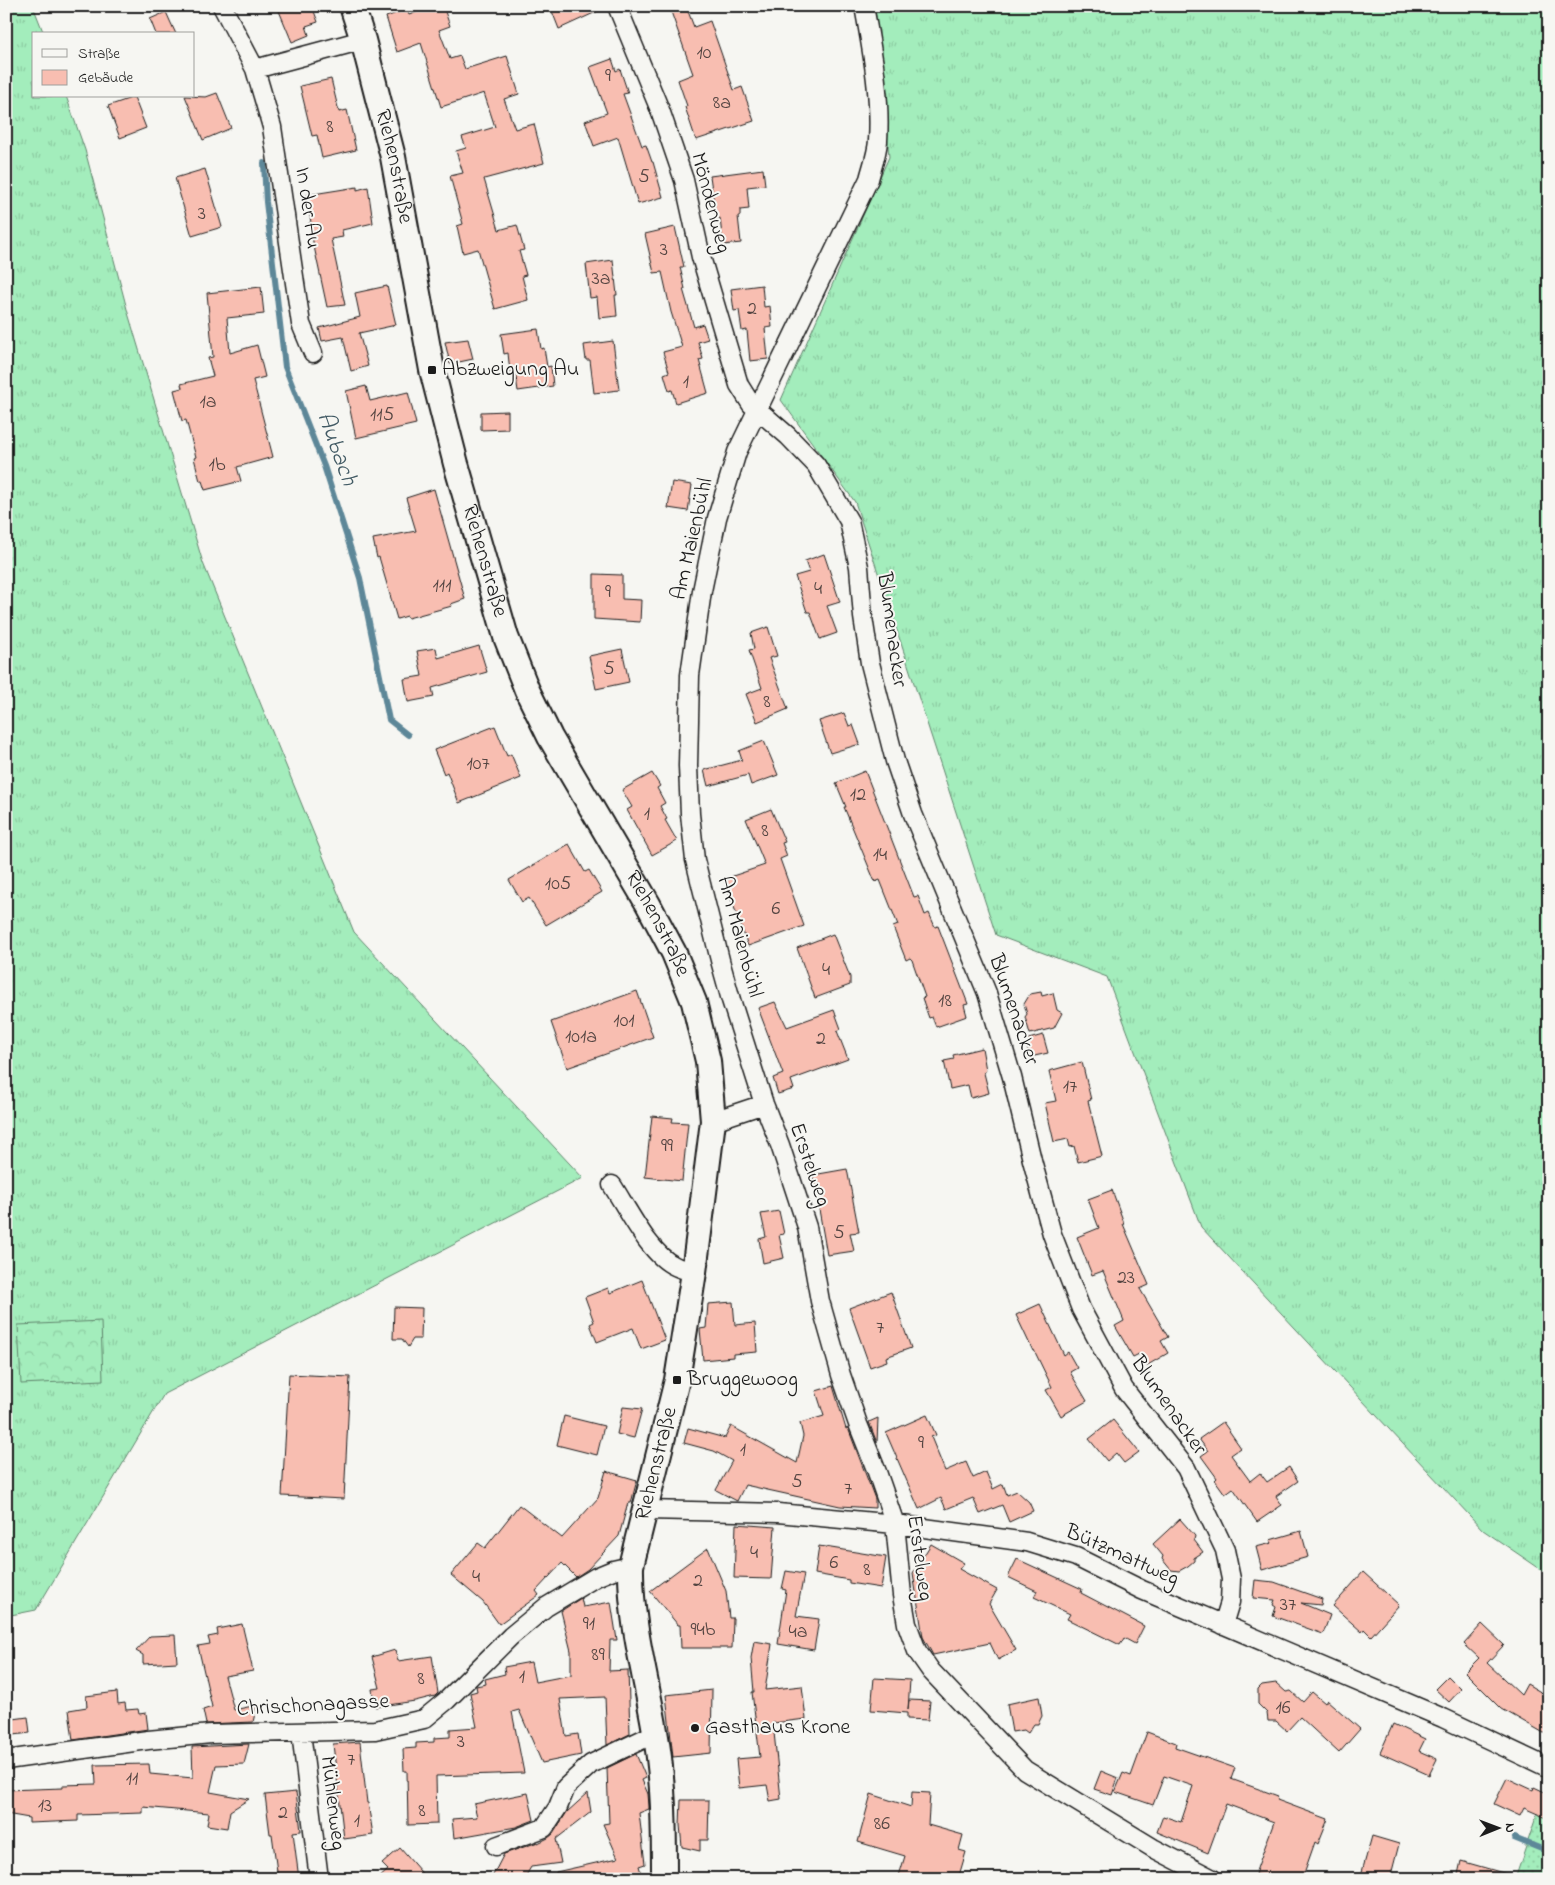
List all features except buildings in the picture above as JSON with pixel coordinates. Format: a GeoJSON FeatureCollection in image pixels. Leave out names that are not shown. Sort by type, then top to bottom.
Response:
{"type":"FeatureCollection","features":[{"type":"Feature","properties":{"kind":"street","name":"In der Au"},"geometry":{"type":"LineString","coordinates":[[222,6],[255,69],[272,127],[301,324],[313,353]]}},
{"type":"Feature","properties":{"kind":"street","name":"Riehenstraße"},"geometry":{"type":"LineString","coordinates":[[352,6],[363,40],[393,157],[432,370],[456,464],[506,637],[527,690],[550,738],[648,904],[674,952],[694,1002],[708,1061],[713,1121],[694,1272],[677,1380],[646,1510],[630,1566],[630,1590],[656,1733],[664,1812],[664,1879]]}},
{"type":"Feature","properties":{"kind":"street","name":"Möndenweg"},"geometry":{"type":"LineString","coordinates":[[616,6],[660,110],[684,180],[701,257],[739,385],[745,396],[758,410]]}},
{"type":"Feature","properties":{"kind":"street","name":"Am Maienbühl"},"geometry":{"type":"LineString","coordinates":[[764,1104],[721,964],[695,860],[690,814],[688,766],[690,676],[702,591],[715,527],[737,452],[869,180],[878,144],[878,105],[875,63],[864,6]]}},
{"type":"Feature","properties":{"kind":"street"},"geometry":{"type":"LineString","coordinates":[[255,69],[363,40]]}},
{"type":"Feature","properties":{"kind":"street","name":"Blumenacker"},"geometry":{"type":"LineString","coordinates":[[758,410],[788,436],[816,465],[849,521],[859,567],[863,617],[870,663],[895,762],[913,814],[987,993],[1012,1076],[1052,1234],[1081,1310],[1124,1389],[1186,1468],[1225,1550],[1231,1579],[1230,1602],[1223,1625]]}},
{"type":"Feature","properties":{"kind":"street","name":"Erstelweg"},"geometry":{"type":"LineString","coordinates":[[713,1121],[764,1104],[780,1145],[807,1227],[820,1302],[841,1375],[858,1424],[878,1472],[895,1524],[902,1595],[907,1624],[917,1650],[931,1671],[1025,1770],[1153,1848],[1213,1879]]}},
{"type":"Feature","properties":{"kind":"street"},"geometry":{"type":"LineString","coordinates":[[612,1185],[650,1246],[661,1258],[674,1266],[694,1272]]}},
{"type":"Feature","properties":{"kind":"street","name":"Bützmattweg"},"geometry":{"type":"LineString","coordinates":[[646,1510],[778,1513],[895,1524],[1027,1542],[1076,1557],[1142,1590],[1443,1718],[1549,1768]]}},
{"type":"Feature","properties":{"kind":"street","name":"Chrischonagasse"},"geometry":{"type":"LineString","coordinates":[[6,1760],[148,1740],[211,1734],[375,1730],[424,1718],[447,1700],[511,1636],[546,1607],[596,1577],[630,1566]]}},
{"type":"Feature","properties":{"kind":"street","name":"Mühlenweg"},"geometry":{"type":"LineString","coordinates":[[301,1732],[319,1879]]}},
{"type":"Feature","properties":{"kind":"street"},"geometry":{"type":"LineString","coordinates":[[496,1846],[544,1828],[558,1807],[566,1787],[591,1764],[656,1733]]}},
{"type":"Feature","properties":{"kind":"green space"},"geometry":{"type":"Polygon","coordinates":[[[6,6],[33,6],[43,32],[32,32],[32,98],[67,98],[85,150],[128,313],[203,563],[354,932],[583,1178],[164,1394],[36,1610],[6,1616],[6,6]]]}},
{"type":"Feature","properties":{"kind":"green space"},"geometry":{"type":"Polygon","coordinates":[[[875,6],[1549,6],[1549,1575],[1483,1530],[1201,1227],[1107,977],[996,935],[855,502],[781,400],[889,157],[875,6]]]}},
{"type":"Feature","properties":{"kind":"green space"},"geometry":{"type":"Polygon","coordinates":[[[101,1321],[103,1380],[21,1384],[18,1325],[101,1321]]]}},
{"type":"Feature","properties":{"kind":"green space"},"geometry":{"type":"Polygon","coordinates":[[[1548,1782],[1549,1879],[1515,1879],[1548,1782]]]}},
{"type":"Feature","properties":{"kind":"waterway","name":"Aubach"},"geometry":{"type":"LineString","coordinates":[[264,163],[266,202],[285,367],[324,466],[360,578],[389,720],[408,735]]}},
{"type":"Feature","properties":{"kind":"waterway"},"geometry":{"type":"LineString","coordinates":[[1514,1838],[1549,1852]]}},
{"type":"Feature","properties":{"kind":"place","name":"Abzweigung Au"},"geometry":{"type":"Point","coordinates":[432,370]}},
{"type":"Feature","properties":{"kind":"place","name":"Bruggewoog"},"geometry":{"type":"Point","coordinates":[677,1380]}},
{"type":"Feature","properties":{"kind":"place","name":"Gasthaus Krone"},"geometry":{"type":"Point","coordinates":[695,1728]}}]}
